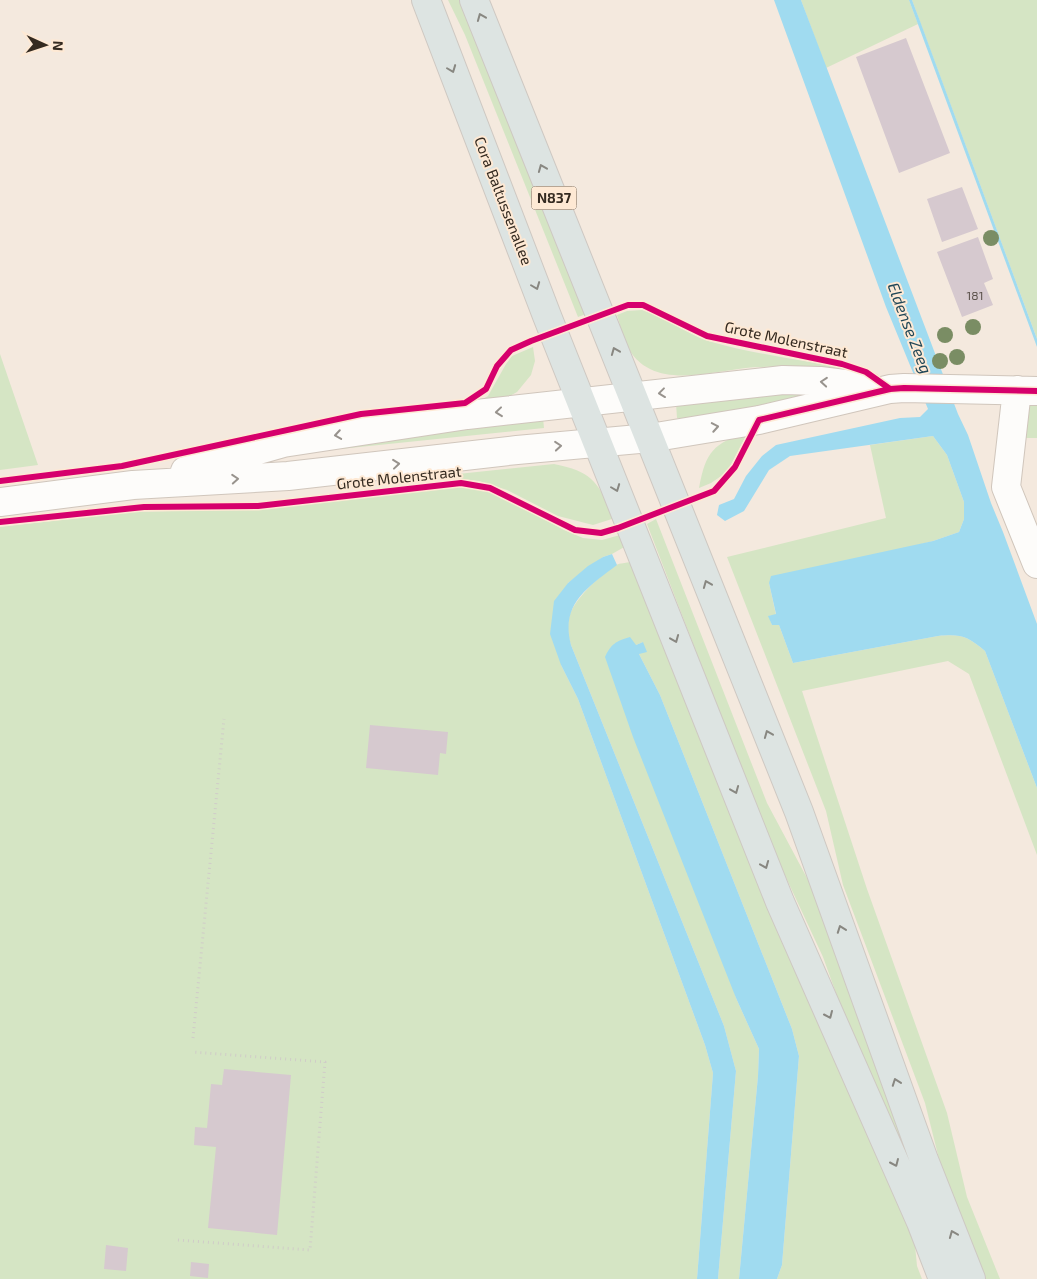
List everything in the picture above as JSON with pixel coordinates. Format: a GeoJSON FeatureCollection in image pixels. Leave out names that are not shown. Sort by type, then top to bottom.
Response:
{"type":"FeatureCollection","features":[{"type":"Feature","properties":{"kind":"main road","name":"Cora Baltussenallee"},"geometry":{"type":"LineString","coordinates":[[426,0],[598,443],[780,902],[921,1222],[943,1279]]}},
{"type":"Feature","properties":{"kind":"main road","name":"N837"},"geometry":{"type":"LineString","coordinates":[[474,0],[650,438]]}},
{"type":"Feature","properties":{"kind":"main road"},"geometry":{"type":"LineString","coordinates":[[650,438],[799,812],[924,1160],[971,1279]]}},
{"type":"Feature","properties":{"kind":"street","name":"Grote Molenstraat"},"geometry":{"type":"LineString","coordinates":[[134,486],[283,443],[467,415],[783,380],[820,381],[897,388],[1027,391]]}},
{"type":"Feature","properties":{"kind":"street","name":"Grote Molenstraat"},"geometry":{"type":"LineString","coordinates":[[0,502],[134,486],[288,476],[517,450],[650,438],[759,420],[897,388]]}},
{"type":"Feature","properties":{"kind":"street"},"geometry":{"type":"LineString","coordinates":[[1027,391],[1006,487],[1037,564]]}},
{"type":"Feature","properties":{"kind":"path"},"geometry":{"type":"LineString","coordinates":[[193,1038],[224,719]]}},
{"type":"Feature","properties":{"kind":"path"},"geometry":{"type":"LineString","coordinates":[[178,1240],[310,1250],[325,1062],[192,1052]]}},
{"type":"Feature","properties":{"kind":"green space"},"geometry":{"type":"Polygon","coordinates":[[[448,0],[459,0],[474,33],[586,314],[578,317],[465,35],[448,0]]]}},
{"type":"Feature","properties":{"kind":"green space"},"geometry":{"type":"Polygon","coordinates":[[[801,0],[909,0],[918,24],[826,68],[801,0]]]}},
{"type":"Feature","properties":{"kind":"green space"},"geometry":{"type":"Polygon","coordinates":[[[912,0],[1037,0],[1037,339],[912,0]]]}},
{"type":"Feature","properties":{"kind":"green space"},"geometry":{"type":"Polygon","coordinates":[[[642,310],[708,341],[744,350],[855,371],[854,374],[797,368],[762,367],[706,374],[669,375],[652,370],[638,360],[623,337],[617,315],[627,311],[642,310]]]}},
{"type":"Feature","properties":{"kind":"green space"},"geometry":{"type":"Polygon","coordinates":[[[533,347],[535,361],[531,375],[517,392],[499,402],[473,405],[488,396],[512,356],[533,347]]]}},
{"type":"Feature","properties":{"kind":"green space"},"geometry":{"type":"Polygon","coordinates":[[[0,354],[38,465],[0,470],[0,354]]]}},
{"type":"Feature","properties":{"kind":"green space"},"geometry":{"type":"Polygon","coordinates":[[[805,393],[805,400],[693,419],[677,418],[676,403],[805,393]]]}},
{"type":"Feature","properties":{"kind":"green space"},"geometry":{"type":"Polygon","coordinates":[[[1032,404],[1037,404],[1037,438],[1018,438],[1026,409],[1032,404]]]}},
{"type":"Feature","properties":{"kind":"green space"},"geometry":{"type":"Polygon","coordinates":[[[543,418],[544,428],[340,449],[340,441],[543,418]]]}},
{"type":"Feature","properties":{"kind":"green space"},"geometry":{"type":"Polygon","coordinates":[[[748,432],[727,472],[711,483],[699,488],[708,457],[713,451],[719,445],[748,432]]]}},
{"type":"Feature","properties":{"kind":"green space"},"geometry":{"type":"Polygon","coordinates":[[[933,436],[947,455],[964,502],[964,519],[959,532],[933,541],[769,583],[776,615],[769,616],[772,625],[779,625],[793,663],[938,636],[953,635],[973,642],[985,651],[1037,788],[1037,855],[969,674],[948,661],[802,691],[867,889],[947,1113],[967,1197],[1000,1279],[981,1279],[940,1163],[925,1103],[843,885],[826,811],[727,557],[886,518],[870,445],[933,436]]]}},
{"type":"Feature","properties":{"kind":"green space"},"geometry":{"type":"Polygon","coordinates":[[[554,464],[568,467],[587,475],[599,488],[615,518],[593,525],[558,516],[507,490],[479,481],[439,476],[554,464]]]}},
{"type":"Feature","properties":{"kind":"green space"},"geometry":{"type":"Polygon","coordinates":[[[472,487],[501,496],[564,530],[583,538],[602,540],[620,535],[626,546],[603,557],[568,583],[561,665],[578,699],[705,1045],[713,1073],[697,1279],[0,1279],[0,527],[130,512],[259,509],[441,488],[472,487]]]}},
{"type":"Feature","properties":{"kind":"green space"},"geometry":{"type":"Polygon","coordinates":[[[656,519],[767,803],[815,893],[962,1279],[855,1046],[823,957],[776,856],[750,792],[647,524],[656,519]]]}},
{"type":"Feature","properties":{"kind":"green space"},"geometry":{"type":"Polygon","coordinates":[[[631,562],[913,1224],[917,1266],[922,1279],[777,1279],[782,1265],[799,1056],[792,1029],[660,695],[639,654],[643,642],[636,645],[736,998],[759,1049],[739,1279],[718,1279],[736,1071],[724,1026],[571,645],[569,635],[568,625],[571,611],[581,596],[610,569],[618,564],[631,562]]]}},
{"type":"Feature","properties":{"kind":"water","name":"Eldense Zeeg"},"geometry":{"type":"Polygon","coordinates":[[[774,0],[801,0],[958,414],[968,435],[991,503],[1037,624],[1037,788],[985,651],[973,642],[953,635],[938,636],[793,663],[779,625],[772,625],[768,616],[776,614],[769,583],[771,576],[933,541],[959,532],[964,519],[964,502],[947,455],[933,436],[790,456],[769,470],[744,511],[725,521],[717,515],[719,505],[734,499],[746,476],[762,456],[776,445],[900,418],[920,417],[928,409],[886,307],[774,0]]]}},
{"type":"Feature","properties":{"kind":"water"},"geometry":{"type":"Polygon","coordinates":[[[909,0],[912,0],[920,21],[1037,339],[1037,347],[909,0]]]}},
{"type":"Feature","properties":{"kind":"water"},"geometry":{"type":"Polygon","coordinates":[[[612,554],[617,565],[587,589],[573,607],[569,618],[571,645],[724,1026],[736,1071],[718,1279],[697,1279],[713,1073],[705,1045],[578,699],[561,665],[550,634],[554,601],[568,583],[588,566],[612,554]]]}},
{"type":"Feature","properties":{"kind":"water"},"geometry":{"type":"Polygon","coordinates":[[[630,637],[636,645],[643,642],[647,652],[639,654],[660,695],[792,1029],[799,1056],[782,1265],[777,1279],[739,1279],[759,1049],[736,998],[633,737],[605,657],[614,644],[630,637]]]}},
{"type":"Feature","properties":{"kind":"building"},"geometry":{"type":"Polygon","coordinates":[[[906,38],[950,153],[899,173],[856,57],[906,38]]]}},
{"type":"Feature","properties":{"kind":"building"},"geometry":{"type":"Polygon","coordinates":[[[962,187],[978,229],[942,242],[927,199],[962,187]]]}},
{"type":"Feature","properties":{"kind":"building"},"geometry":{"type":"Polygon","coordinates":[[[978,237],[993,279],[984,283],[993,305],[962,317],[937,252],[978,237]]]}},
{"type":"Feature","properties":{"kind":"building"},"geometry":{"type":"Polygon","coordinates":[[[370,725],[448,732],[446,754],[440,753],[438,775],[366,768],[370,725]]]}},
{"type":"Feature","properties":{"kind":"building"},"geometry":{"type":"Polygon","coordinates":[[[224,1069],[291,1075],[277,1235],[208,1228],[216,1147],[194,1145],[195,1127],[207,1128],[211,1084],[222,1085],[224,1069]]]}},
{"type":"Feature","properties":{"kind":"building"},"geometry":{"type":"Polygon","coordinates":[[[106,1245],[128,1248],[126,1271],[104,1269],[106,1245]]]}},
{"type":"Feature","properties":{"kind":"building"},"geometry":{"type":"Polygon","coordinates":[[[191,1262],[209,1264],[208,1278],[190,1276],[191,1262]]]}},
{"type":"Feature","properties":{"kind":"cycle path"},"geometry":{"type":"LineString","coordinates":[[0,481],[122,466],[361,414],[465,403],[486,389],[497,366],[511,350],[628,305],[643,305],[707,336],[842,364],[866,372],[890,389]]}},
{"type":"Feature","properties":{"kind":"cycle path"},"geometry":{"type":"LineString","coordinates":[[0,522],[144,507],[258,506],[461,483],[490,488],[575,530],[601,533],[714,491],[735,467],[759,420],[890,389],[1037,391]]}}]}
